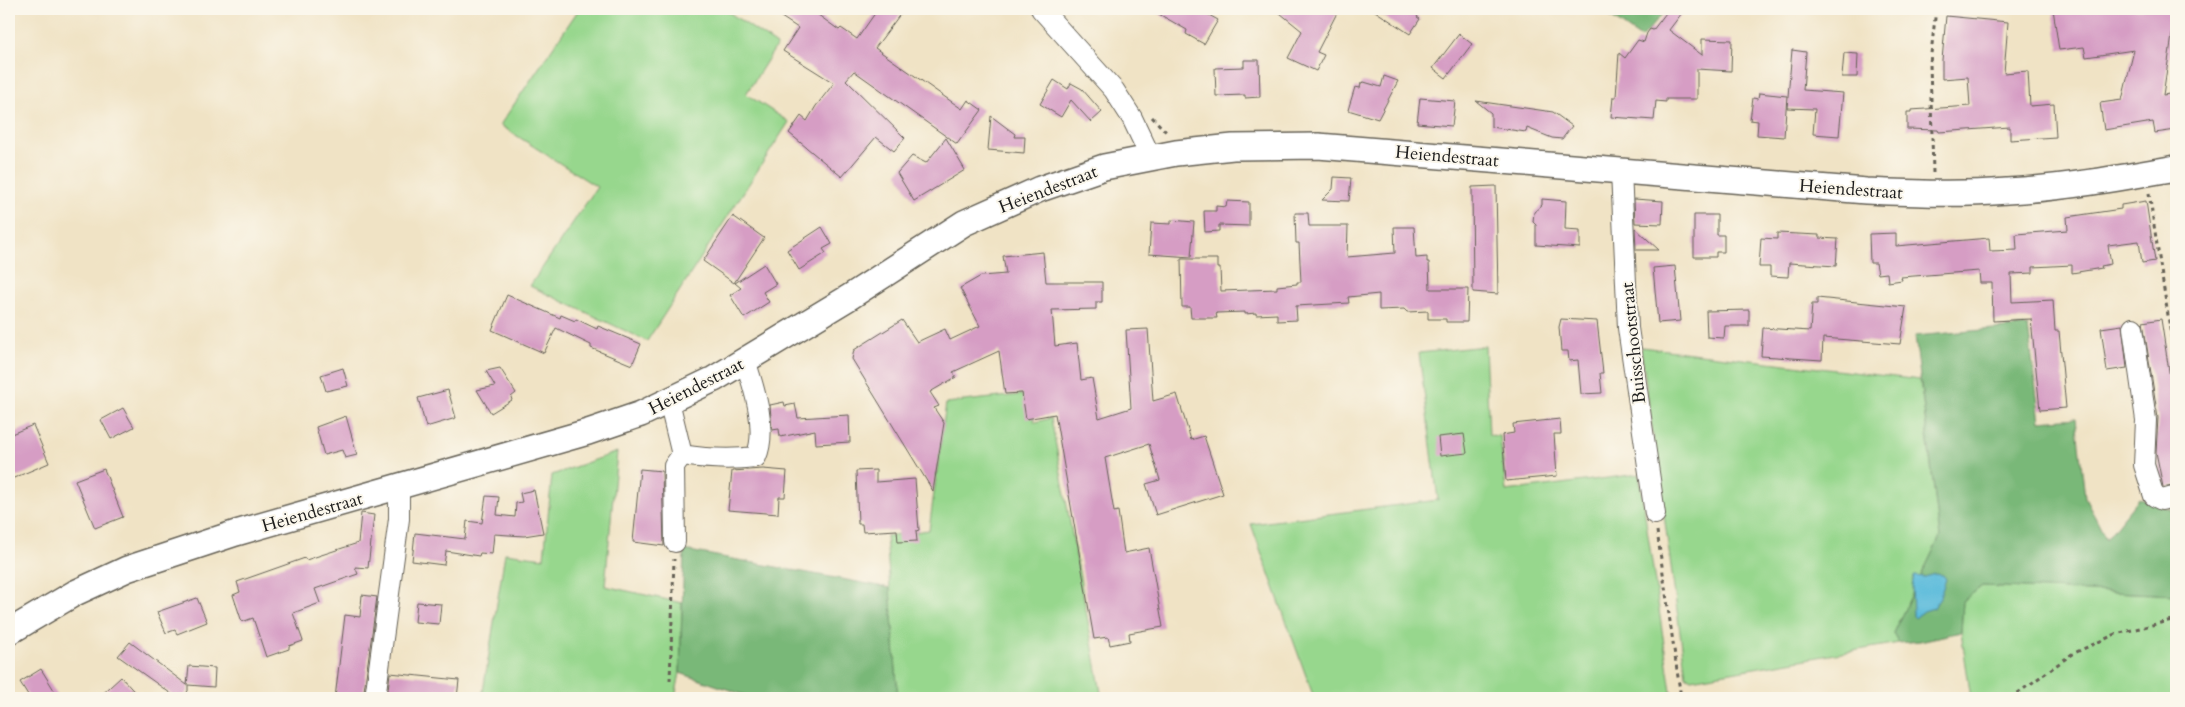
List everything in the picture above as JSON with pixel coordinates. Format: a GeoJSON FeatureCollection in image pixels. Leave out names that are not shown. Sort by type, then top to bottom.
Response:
{"type":"FeatureCollection","features":[{"type":"Feature","properties":{"kind":"main road","name":"Heiendestraat"},"geometry":{"type":"LineString","coordinates":[[9,632],[75,593],[127,569],[236,534],[588,432],[641,414],[714,379],[848,298],[964,223],[1040,189],[1104,168],[1151,158],[1233,147],[1318,146],[1866,191],[1933,194],[2008,191],[2176,168]]}},
{"type":"Feature","properties":{"kind":"street"},"geometry":{"type":"LineString","coordinates":[[1041,9],[1114,90],[1132,118],[1151,158]]}},
{"type":"Feature","properties":{"kind":"street","name":"Buisschootstraat"},"geometry":{"type":"LineString","coordinates":[[1621,171],[1628,328],[1654,514]]}},
{"type":"Feature","properties":{"kind":"street"},"geometry":{"type":"LineString","coordinates":[[2133,328],[2146,420],[2144,465],[2154,496],[2162,500],[2176,496]]}},
{"type":"Feature","properties":{"kind":"street"},"geometry":{"type":"LineString","coordinates":[[682,455],[706,459],[756,457],[762,444],[761,434],[756,394],[745,360]]}},
{"type":"Feature","properties":{"kind":"street"},"geometry":{"type":"LineString","coordinates":[[669,401],[682,455],[674,466],[675,542]]}},
{"type":"Feature","properties":{"kind":"street"},"geometry":{"type":"LineString","coordinates":[[375,698],[399,519],[399,487]]}},
{"type":"Feature","properties":{"kind":"path"},"geometry":{"type":"LineString","coordinates":[[1933,194],[1930,63],[1936,9]]}},
{"type":"Feature","properties":{"kind":"path"},"geometry":{"type":"LineString","coordinates":[[2145,173],[2176,367]]}},
{"type":"Feature","properties":{"kind":"path"},"geometry":{"type":"LineString","coordinates":[[1654,514],[1681,698]]}},
{"type":"Feature","properties":{"kind":"path"},"geometry":{"type":"LineString","coordinates":[[670,681],[675,542]]}},
{"type":"Feature","properties":{"kind":"path"},"geometry":{"type":"LineString","coordinates":[[2011,698],[2072,654],[2116,634],[2176,619]]}},
{"type":"Feature","properties":{"kind":"green space"},"geometry":{"type":"Polygon","coordinates":[[[579,9],[724,9],[777,45],[746,94],[789,122],[647,341],[530,286],[597,187],[500,125],[579,9]]]}},
{"type":"Feature","properties":{"kind":"green space"},"geometry":{"type":"Polygon","coordinates":[[[1599,9],[1667,9],[1641,38],[1599,9]]]}},
{"type":"Feature","properties":{"kind":"green space"},"geometry":{"type":"Polygon","coordinates":[[[2028,326],[2040,421],[2076,418],[2085,497],[2106,539],[2139,498],[2176,512],[2176,595],[1982,586],[1963,601],[1961,632],[1920,641],[1899,643],[1893,633],[1940,537],[1915,336],[2028,326]]]}},
{"type":"Feature","properties":{"kind":"green space"},"geometry":{"type":"Polygon","coordinates":[[[1485,346],[1489,435],[1500,436],[1506,491],[1639,474],[1672,698],[1314,698],[1251,524],[1438,500],[1419,353],[1485,346]]]}},
{"type":"Feature","properties":{"kind":"green space"},"geometry":{"type":"Polygon","coordinates":[[[1641,347],[1920,380],[1940,537],[1893,633],[1899,643],[1691,679],[1686,676],[1641,347]]]}},
{"type":"Feature","properties":{"kind":"green space"},"geometry":{"type":"Polygon","coordinates":[[[1028,394],[1035,422],[1051,418],[1102,698],[898,698],[886,536],[929,530],[946,403],[1028,394]]]}},
{"type":"Feature","properties":{"kind":"green space"},"geometry":{"type":"Polygon","coordinates":[[[617,452],[605,586],[682,603],[680,673],[675,698],[482,698],[505,553],[544,558],[552,475],[617,452]]]}},
{"type":"Feature","properties":{"kind":"green space"},"geometry":{"type":"Polygon","coordinates":[[[684,550],[890,588],[898,698],[753,698],[680,673],[684,550]]]}},
{"type":"Feature","properties":{"kind":"green space"},"geometry":{"type":"Polygon","coordinates":[[[1982,586],[2176,595],[2176,698],[1971,698],[1961,632],[1963,601],[1982,586]]]}},
{"type":"Feature","properties":{"kind":"water"},"geometry":{"type":"Polygon","coordinates":[[[1934,574],[1943,575],[1946,579],[1940,597],[1934,608],[1924,611],[1915,618],[1913,616],[1912,586],[1914,576],[1925,577],[1934,574]]]}},
{"type":"Feature","properties":{"kind":"building"},"geometry":{"type":"Polygon","coordinates":[[[769,9],[810,9],[839,30],[841,28],[857,39],[878,9],[904,9],[875,48],[962,109],[968,100],[982,110],[957,144],[854,71],[846,80],[905,138],[894,151],[876,137],[842,177],[789,133],[801,116],[807,121],[834,83],[783,51],[798,28],[769,9]]]}},
{"type":"Feature","properties":{"kind":"building"},"geometry":{"type":"Polygon","coordinates":[[[1150,9],[1198,9],[1218,20],[1204,44],[1186,34],[1187,30],[1150,9]]]}},
{"type":"Feature","properties":{"kind":"building"},"geometry":{"type":"Polygon","coordinates":[[[1275,9],[1339,9],[1317,52],[1324,55],[1316,71],[1288,58],[1302,31],[1275,9]]]}},
{"type":"Feature","properties":{"kind":"building"},"geometry":{"type":"Polygon","coordinates":[[[1372,9],[1422,9],[1417,17],[1420,19],[1410,34],[1372,9]]]}},
{"type":"Feature","properties":{"kind":"building"},"geometry":{"type":"Polygon","coordinates":[[[1669,9],[1685,9],[1669,30],[1702,55],[1702,39],[1732,40],[1731,71],[1697,69],[1697,99],[1666,99],[1666,102],[1656,101],[1654,120],[1611,117],[1613,97],[1616,97],[1619,53],[1625,58],[1638,40],[1644,42],[1650,29],[1653,30],[1669,9]]]}},
{"type":"Feature","properties":{"kind":"building"},"geometry":{"type":"Polygon","coordinates":[[[2053,9],[2176,9],[2163,95],[2176,93],[2176,130],[2155,133],[2153,122],[2104,130],[2100,103],[2122,100],[2134,50],[2086,57],[2084,47],[2059,50],[2053,9]]]}},
{"type":"Feature","properties":{"kind":"building"},"geometry":{"type":"Polygon","coordinates":[[[1946,16],[2008,22],[2004,73],[2028,71],[2030,106],[2054,104],[2056,137],[2010,140],[2010,127],[1939,132],[1938,130],[1907,129],[1907,112],[1911,112],[1911,110],[1970,106],[1968,77],[1942,79],[1946,16]]]}},
{"type":"Feature","properties":{"kind":"building"},"geometry":{"type":"Polygon","coordinates":[[[1459,34],[1472,44],[1446,78],[1433,68],[1459,34]]]}},
{"type":"Feature","properties":{"kind":"building"},"geometry":{"type":"Polygon","coordinates":[[[1792,50],[1806,52],[1803,90],[1843,93],[1839,136],[1813,134],[1815,109],[1787,108],[1792,50]]]}},
{"type":"Feature","properties":{"kind":"building"},"geometry":{"type":"Polygon","coordinates":[[[1844,53],[1858,54],[1857,77],[1842,77],[1844,53]]]}},
{"type":"Feature","properties":{"kind":"building"},"geometry":{"type":"Polygon","coordinates":[[[1244,60],[1259,60],[1260,97],[1245,98],[1245,95],[1216,96],[1215,68],[1244,67],[1244,60]]]}},
{"type":"Feature","properties":{"kind":"building"},"geometry":{"type":"Polygon","coordinates":[[[1384,76],[1398,81],[1378,119],[1348,110],[1355,87],[1360,88],[1361,83],[1364,82],[1381,87],[1384,76]]]}},
{"type":"Feature","properties":{"kind":"building"},"geometry":{"type":"Polygon","coordinates":[[[1054,80],[1068,89],[1071,83],[1082,89],[1102,112],[1091,122],[1071,100],[1061,117],[1040,104],[1054,80]]]}},
{"type":"Feature","properties":{"kind":"building"},"geometry":{"type":"Polygon","coordinates":[[[1759,93],[1787,96],[1784,137],[1757,135],[1758,121],[1750,120],[1753,98],[1758,99],[1759,93]]]}},
{"type":"Feature","properties":{"kind":"building"},"geometry":{"type":"Polygon","coordinates":[[[1420,98],[1455,101],[1452,126],[1417,123],[1420,98]]]}},
{"type":"Feature","properties":{"kind":"building"},"geometry":{"type":"Polygon","coordinates":[[[1476,101],[1553,112],[1572,126],[1562,139],[1552,138],[1527,128],[1526,132],[1491,127],[1491,113],[1476,101]]]}},
{"type":"Feature","properties":{"kind":"building"},"geometry":{"type":"Polygon","coordinates":[[[991,116],[1015,134],[1014,137],[1025,137],[1024,153],[988,150],[991,116]]]}},
{"type":"Feature","properties":{"kind":"building"},"geometry":{"type":"Polygon","coordinates":[[[946,138],[965,170],[914,201],[897,173],[912,156],[926,163],[946,138]]]}},
{"type":"Feature","properties":{"kind":"building"},"geometry":{"type":"Polygon","coordinates":[[[1334,177],[1351,178],[1349,201],[1322,200],[1333,189],[1334,177]]]}},
{"type":"Feature","properties":{"kind":"building"},"geometry":{"type":"Polygon","coordinates":[[[1496,186],[1498,294],[1473,292],[1472,187],[1496,186]]]}},
{"type":"Feature","properties":{"kind":"building"},"geometry":{"type":"Polygon","coordinates":[[[1542,199],[1566,201],[1565,229],[1580,230],[1580,248],[1536,245],[1536,225],[1533,222],[1534,212],[1542,205],[1542,199]]]}},
{"type":"Feature","properties":{"kind":"building"},"geometry":{"type":"Polygon","coordinates":[[[1634,199],[1663,201],[1662,224],[1635,223],[1634,199]]]}},
{"type":"Feature","properties":{"kind":"building"},"geometry":{"type":"Polygon","coordinates":[[[1227,201],[1249,202],[1249,226],[1219,225],[1219,231],[1205,232],[1204,211],[1216,211],[1216,206],[1226,207],[1227,201]]]}},
{"type":"Feature","properties":{"kind":"building"},"geometry":{"type":"Polygon","coordinates":[[[2146,201],[2155,261],[2142,263],[2139,241],[2108,245],[2111,264],[2101,266],[2102,268],[2072,273],[2072,265],[2033,267],[2033,273],[2011,274],[2012,302],[2053,300],[2055,331],[2059,331],[2066,408],[2040,410],[2031,319],[1993,321],[1992,283],[1980,283],[1979,271],[1901,277],[1902,280],[1888,282],[1887,273],[1878,274],[1876,263],[1870,263],[1869,234],[1896,233],[1896,246],[1989,238],[1990,251],[2017,250],[2016,234],[2068,230],[2067,217],[2121,209],[2121,205],[2146,201]]]}},
{"type":"Feature","properties":{"kind":"building"},"geometry":{"type":"Polygon","coordinates":[[[1295,213],[1308,213],[1309,226],[1348,226],[1347,257],[1395,253],[1394,227],[1414,227],[1416,258],[1427,257],[1427,262],[1429,262],[1430,289],[1468,289],[1467,322],[1446,322],[1446,319],[1428,319],[1428,311],[1407,312],[1404,309],[1379,310],[1379,294],[1348,297],[1349,303],[1296,306],[1297,320],[1277,321],[1277,314],[1256,315],[1256,313],[1245,314],[1245,312],[1216,313],[1217,318],[1191,318],[1190,307],[1182,307],[1181,259],[1217,259],[1217,268],[1220,268],[1221,291],[1277,289],[1277,286],[1301,282],[1299,243],[1296,243],[1295,213]]]}},
{"type":"Feature","properties":{"kind":"building"},"geometry":{"type":"Polygon","coordinates":[[[1694,215],[1717,215],[1717,235],[1724,235],[1724,252],[1716,252],[1716,257],[1694,257],[1694,215]]]}},
{"type":"Feature","properties":{"kind":"building"},"geometry":{"type":"Polygon","coordinates":[[[733,216],[764,238],[734,283],[703,261],[733,216]]]}},
{"type":"Feature","properties":{"kind":"building"},"geometry":{"type":"Polygon","coordinates":[[[1171,220],[1194,222],[1191,257],[1149,254],[1151,223],[1171,224],[1171,220]]]}},
{"type":"Feature","properties":{"kind":"building"},"geometry":{"type":"Polygon","coordinates":[[[822,227],[832,244],[823,249],[826,253],[799,270],[787,250],[822,227]]]}},
{"type":"Feature","properties":{"kind":"building"},"geometry":{"type":"Polygon","coordinates":[[[1635,228],[1659,250],[1636,250],[1635,228]]]}},
{"type":"Feature","properties":{"kind":"building"},"geometry":{"type":"Polygon","coordinates":[[[1777,233],[1819,235],[1819,238],[1838,239],[1836,266],[1789,263],[1788,277],[1770,276],[1770,267],[1759,267],[1761,238],[1777,239],[1777,233]]]}},
{"type":"Feature","properties":{"kind":"building"},"geometry":{"type":"Polygon","coordinates":[[[1043,252],[1046,282],[1102,282],[1102,302],[1096,302],[1096,309],[1052,310],[1055,346],[1077,343],[1081,380],[1092,378],[1099,418],[1131,408],[1126,330],[1148,329],[1153,401],[1177,394],[1191,440],[1204,436],[1223,494],[1156,515],[1146,484],[1160,480],[1149,444],[1105,458],[1114,512],[1118,511],[1124,553],[1149,548],[1163,627],[1129,633],[1130,641],[1110,645],[1108,637],[1094,639],[1055,414],[1026,419],[1022,393],[1005,394],[999,351],[953,372],[956,377],[930,392],[939,406],[934,408],[944,423],[933,491],[852,359],[854,350],[902,320],[917,342],[945,329],[950,340],[980,326],[960,288],[981,276],[1006,274],[1003,256],[1043,252]]]}},
{"type":"Feature","properties":{"kind":"building"},"geometry":{"type":"Polygon","coordinates":[[[764,264],[776,284],[763,292],[769,302],[744,318],[730,295],[741,288],[735,283],[764,264]]]}},
{"type":"Feature","properties":{"kind":"building"},"geometry":{"type":"Polygon","coordinates":[[[1675,266],[1680,321],[1658,323],[1653,268],[1675,266]]]}},
{"type":"Feature","properties":{"kind":"building"},"geometry":{"type":"Polygon","coordinates":[[[507,295],[560,318],[561,315],[575,321],[576,319],[597,329],[598,326],[641,344],[632,365],[591,348],[591,345],[556,328],[544,353],[492,330],[507,295]]]}},
{"type":"Feature","properties":{"kind":"building"},"geometry":{"type":"Polygon","coordinates":[[[1817,298],[1906,307],[1900,344],[1823,338],[1822,360],[1761,356],[1763,328],[1810,331],[1812,304],[1817,304],[1817,298]]]}},
{"type":"Feature","properties":{"kind":"building"},"geometry":{"type":"Polygon","coordinates":[[[1749,310],[1749,326],[1725,326],[1724,338],[1707,337],[1706,311],[1749,310]]]}},
{"type":"Feature","properties":{"kind":"building"},"geometry":{"type":"Polygon","coordinates":[[[1561,319],[1597,321],[1603,373],[1600,373],[1602,393],[1581,394],[1578,360],[1569,361],[1568,351],[1561,351],[1559,327],[1561,319]]]}},
{"type":"Feature","properties":{"kind":"building"},"geometry":{"type":"Polygon","coordinates":[[[2161,319],[2176,417],[2176,484],[2163,487],[2156,452],[2158,418],[2143,322],[2161,319]]]}},
{"type":"Feature","properties":{"kind":"building"},"geometry":{"type":"Polygon","coordinates":[[[2122,325],[2127,368],[2107,371],[2101,328],[2122,325]]]}},
{"type":"Feature","properties":{"kind":"building"},"geometry":{"type":"Polygon","coordinates":[[[343,368],[348,386],[326,391],[321,375],[343,368]]]}},
{"type":"Feature","properties":{"kind":"building"},"geometry":{"type":"Polygon","coordinates":[[[500,368],[516,393],[511,397],[512,400],[491,413],[477,390],[495,386],[486,371],[500,368]]]}},
{"type":"Feature","properties":{"kind":"building"},"geometry":{"type":"Polygon","coordinates":[[[448,390],[456,418],[426,427],[418,398],[448,390]]]}},
{"type":"Feature","properties":{"kind":"building"},"geometry":{"type":"Polygon","coordinates":[[[784,402],[785,406],[795,404],[798,418],[849,415],[850,442],[816,444],[815,430],[780,437],[779,429],[772,430],[770,405],[784,402]]]}},
{"type":"Feature","properties":{"kind":"building"},"geometry":{"type":"Polygon","coordinates":[[[123,408],[134,427],[111,439],[101,420],[123,408]]]}},
{"type":"Feature","properties":{"kind":"building"},"geometry":{"type":"Polygon","coordinates":[[[346,416],[357,455],[345,458],[342,450],[324,455],[316,427],[346,416]]]}},
{"type":"Feature","properties":{"kind":"building"},"geometry":{"type":"Polygon","coordinates":[[[1560,419],[1561,434],[1554,434],[1557,476],[1506,481],[1502,435],[1514,433],[1513,424],[1560,419]]]}},
{"type":"Feature","properties":{"kind":"building"},"geometry":{"type":"Polygon","coordinates":[[[33,425],[49,463],[9,480],[9,435],[33,425]]]}},
{"type":"Feature","properties":{"kind":"building"},"geometry":{"type":"Polygon","coordinates":[[[1464,434],[1467,453],[1440,456],[1438,437],[1464,434]]]}},
{"type":"Feature","properties":{"kind":"building"},"geometry":{"type":"Polygon","coordinates":[[[104,469],[123,517],[95,528],[75,480],[104,469]]]}},
{"type":"Feature","properties":{"kind":"building"},"geometry":{"type":"Polygon","coordinates":[[[640,469],[662,471],[664,546],[633,542],[640,469]]]}},
{"type":"Feature","properties":{"kind":"building"},"geometry":{"type":"Polygon","coordinates":[[[763,469],[787,471],[785,497],[779,497],[778,514],[728,510],[732,471],[763,469]]]}},
{"type":"Feature","properties":{"kind":"building"},"geometry":{"type":"Polygon","coordinates":[[[876,470],[876,482],[915,479],[919,530],[916,531],[917,541],[898,542],[897,530],[863,532],[862,524],[858,524],[856,471],[876,470]]]}},
{"type":"Feature","properties":{"kind":"building"},"geometry":{"type":"Polygon","coordinates":[[[534,490],[543,533],[524,536],[494,534],[492,554],[480,553],[479,556],[446,551],[444,565],[412,561],[415,533],[465,539],[467,521],[482,523],[486,496],[499,497],[497,515],[515,517],[516,503],[522,502],[520,493],[534,490]]]}},
{"type":"Feature","properties":{"kind":"building"},"geometry":{"type":"Polygon","coordinates":[[[361,513],[374,515],[368,568],[355,567],[358,574],[315,589],[320,603],[293,613],[303,641],[289,646],[289,649],[266,657],[253,618],[242,622],[233,595],[240,592],[237,582],[305,558],[306,560],[358,543],[361,513]]]}},
{"type":"Feature","properties":{"kind":"building"},"geometry":{"type":"Polygon","coordinates":[[[362,595],[377,597],[363,698],[335,698],[345,615],[360,617],[362,595]]]}},
{"type":"Feature","properties":{"kind":"building"},"geometry":{"type":"Polygon","coordinates":[[[197,598],[207,622],[177,634],[175,630],[166,633],[157,612],[197,598]]]}},
{"type":"Feature","properties":{"kind":"building"},"geometry":{"type":"Polygon","coordinates":[[[417,602],[441,604],[439,624],[415,622],[417,602]]]}},
{"type":"Feature","properties":{"kind":"building"},"geometry":{"type":"Polygon","coordinates":[[[130,642],[187,685],[189,666],[215,668],[214,687],[188,685],[188,691],[182,698],[177,698],[118,656],[130,642]]]}},
{"type":"Feature","properties":{"kind":"building"},"geometry":{"type":"Polygon","coordinates":[[[41,669],[59,698],[30,698],[20,682],[41,669]]]}},
{"type":"Feature","properties":{"kind":"building"},"geometry":{"type":"Polygon","coordinates":[[[390,673],[459,680],[457,698],[387,698],[390,673]]]}},
{"type":"Feature","properties":{"kind":"building"},"geometry":{"type":"Polygon","coordinates":[[[121,677],[140,698],[98,698],[121,677]]]}}]}
